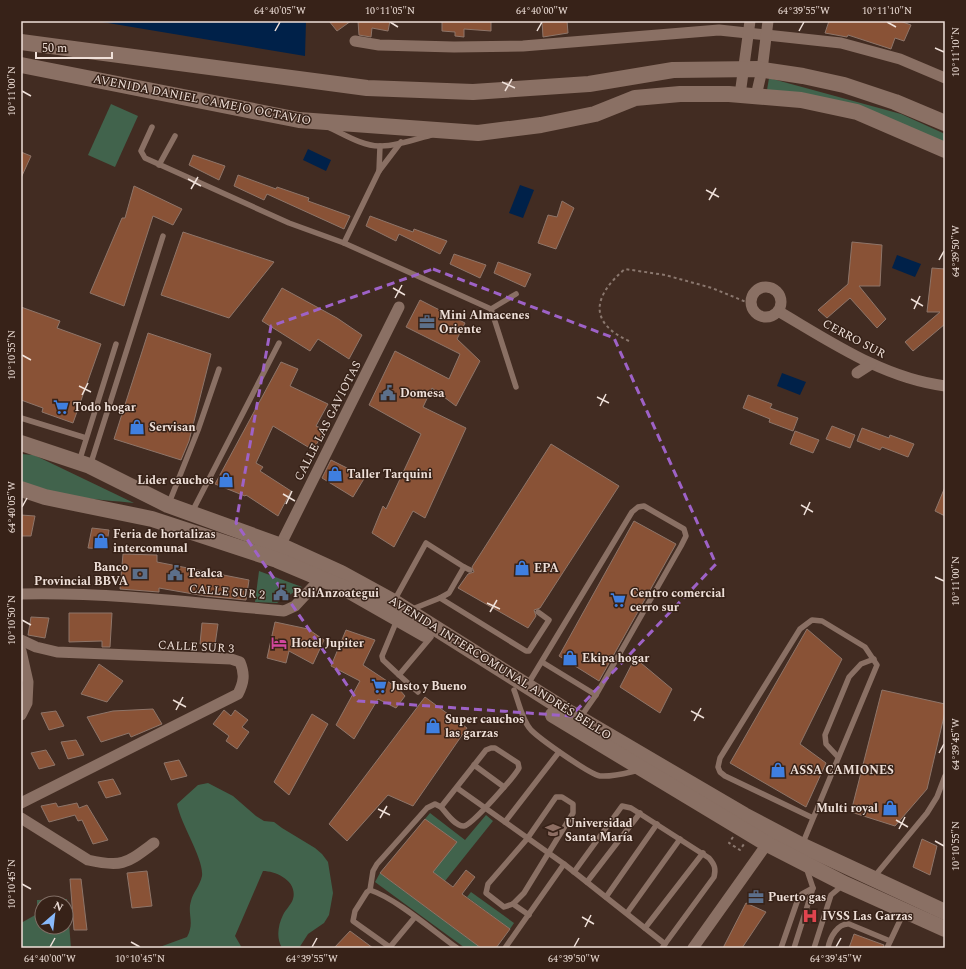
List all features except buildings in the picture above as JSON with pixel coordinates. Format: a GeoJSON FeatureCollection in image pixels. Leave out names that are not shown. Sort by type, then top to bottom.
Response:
{"type":"FeatureCollection","features":[{"type":"Feature","properties":{"kind":"main road"},"geometry":{"type":"LineString","coordinates":[[21,42],[367,88],[473,92],[589,84],[673,70],[762,70],[844,84],[895,102],[945,123]]}},
{"type":"Feature","properties":{"kind":"main road","name":"AVENIDA DANIEL CAMEJO OCTAVIO"},"geometry":{"type":"LineString","coordinates":[[21,64],[299,120],[444,131],[478,132],[541,125],[595,114],[634,98],[680,94],[740,95],[801,100],[857,112],[945,150]]}},
{"type":"Feature","properties":{"kind":"main road","name":"AVENIDA INTERCOMUNAL ANDRÉS BELLO"},"geometry":{"type":"LineString","coordinates":[[21,443],[84,464],[168,505],[280,546],[341,573],[394,602],[403,614],[431,638],[521,688],[580,718],[744,815],[801,845],[945,912]]}},
{"type":"Feature","properties":{"kind":"main road","name":"AVENIDA INTERCOMUNAL ANDRÉS BELLO"},"geometry":{"type":"LineString","coordinates":[[21,489],[173,525],[277,560],[403,614],[521,688],[642,769],[767,844],[844,884],[945,929]]}},
{"type":"Feature","properties":{"kind":"street"},"geometry":{"type":"LineString","coordinates":[[740,95],[750,21]]}},
{"type":"Feature","properties":{"kind":"street"},"geometry":{"type":"LineString","coordinates":[[756,96],[762,70],[768,21]]}},
{"type":"Feature","properties":{"kind":"street"},"geometry":{"type":"LineString","coordinates":[[355,41],[379,45],[454,47],[523,46],[719,30],[841,44],[900,59],[945,78]]}},
{"type":"Feature","properties":{"kind":"street"},"geometry":{"type":"LineString","coordinates":[[766,288],[775,290],[781,303],[778,311],[769,317],[760,316],[753,309],[751,304],[757,291],[766,288]]}},
{"type":"Feature","properties":{"kind":"street","name":"CALLE LAS GAVIOTAS"},"geometry":{"type":"LineString","coordinates":[[280,546],[399,307]]}},
{"type":"Feature","properties":{"kind":"street","name":"CERRO SUR"},"geometry":{"type":"LineString","coordinates":[[778,311],[871,364],[895,373],[945,386]]}},
{"type":"Feature","properties":{"kind":"street"},"geometry":{"type":"LineString","coordinates":[[857,373],[871,364]]}},
{"type":"Feature","properties":{"kind":"street","name":"CALLE SUR 2"},"geometry":{"type":"LineString","coordinates":[[21,594],[48,593],[164,600],[284,611],[295,606],[321,578]]}},
{"type":"Feature","properties":{"kind":"street","name":"CALLE SUR 3"},"geometry":{"type":"LineString","coordinates":[[21,640],[36,647],[57,652],[231,659],[240,662],[244,671],[244,682],[238,694],[21,802]]}},
{"type":"Feature","properties":{"kind":"street"},"geometry":{"type":"LineString","coordinates":[[21,651],[28,682],[27,703],[21,715]]}},
{"type":"Feature","properties":{"kind":"street"},"geometry":{"type":"LineString","coordinates":[[21,818],[88,860],[99,862],[127,862],[154,843]]}},
{"type":"Feature","properties":{"kind":"street"},"geometry":{"type":"LineString","coordinates":[[694,948],[767,844]]}},
{"type":"Feature","properties":{"kind":"lane"},"geometry":{"type":"LineString","coordinates":[[317,122],[358,141],[380,146],[413,140],[444,131]]}},
{"type":"Feature","properties":{"kind":"lane"},"geometry":{"type":"LineString","coordinates":[[152,127],[142,151],[146,158],[159,165],[289,223],[344,243],[491,309],[516,387]]}},
{"type":"Feature","properties":{"kind":"lane"},"geometry":{"type":"LineString","coordinates":[[159,165],[175,136]]}},
{"type":"Feature","properties":{"kind":"lane"},"geometry":{"type":"LineString","coordinates":[[344,243],[379,171],[401,142]]}},
{"type":"Feature","properties":{"kind":"lane"},"geometry":{"type":"LineString","coordinates":[[379,171],[380,146]]}},
{"type":"Feature","properties":{"kind":"lane"},"geometry":{"type":"LineString","coordinates":[[84,464],[163,236]]}},
{"type":"Feature","properties":{"kind":"lane"},"geometry":{"type":"LineString","coordinates":[[491,309],[516,294]]}},
{"type":"Feature","properties":{"kind":"lane"},"geometry":{"type":"LineString","coordinates":[[191,514],[279,343]]}},
{"type":"Feature","properties":{"kind":"lane"},"geometry":{"type":"LineString","coordinates":[[84,464],[86,438],[116,344]]}},
{"type":"Feature","properties":{"kind":"lane"},"geometry":{"type":"LineString","coordinates":[[168,505],[198,430],[219,369]]}},
{"type":"Feature","properties":{"kind":"lane"},"geometry":{"type":"LineString","coordinates":[[21,418],[86,438]]}},
{"type":"Feature","properties":{"kind":"lane"},"geometry":{"type":"LineString","coordinates":[[21,486],[37,494]]}},
{"type":"Feature","properties":{"kind":"lane"},"geometry":{"type":"LineString","coordinates":[[580,718],[596,695],[686,536],[684,529],[644,506],[638,507],[632,512],[542,662],[521,688],[525,720],[531,730],[559,752],[598,776],[614,776],[642,769]]}},
{"type":"Feature","properties":{"kind":"lane"},"geometry":{"type":"LineString","coordinates":[[394,602],[426,543],[470,570]]}},
{"type":"Feature","properties":{"kind":"lane"},"geometry":{"type":"LineString","coordinates":[[418,692],[382,660],[382,656],[403,614],[449,593],[464,567]]}},
{"type":"Feature","properties":{"kind":"lane"},"geometry":{"type":"LineString","coordinates":[[440,598],[526,651],[529,651],[549,620],[538,612]]}},
{"type":"Feature","properties":{"kind":"lane"},"geometry":{"type":"LineString","coordinates":[[801,845],[813,818],[877,665],[865,647],[822,620],[812,620],[800,629],[720,758],[718,767],[720,772],[725,776],[813,818]]}},
{"type":"Feature","properties":{"kind":"lane"},"geometry":{"type":"LineString","coordinates":[[399,675],[431,638]]}},
{"type":"Feature","properties":{"kind":"lane"},"geometry":{"type":"LineString","coordinates":[[838,757],[826,744],[825,735],[849,677],[861,664],[874,659]]}},
{"type":"Feature","properties":{"kind":"lane"},"geometry":{"type":"LineString","coordinates":[[542,662],[596,695]]}},
{"type":"Feature","properties":{"kind":"lane"},"geometry":{"type":"LineString","coordinates":[[415,917],[391,948],[353,921],[355,911],[367,892],[370,890],[373,871],[377,864],[427,808],[435,804],[441,807],[458,825],[467,825],[517,773],[519,768],[518,763],[496,748],[486,750],[441,807]]}},
{"type":"Feature","properties":{"kind":"lane"},"geometry":{"type":"LineString","coordinates":[[505,822],[559,752]]}},
{"type":"Feature","properties":{"kind":"lane"},"geometry":{"type":"LineString","coordinates":[[474,765],[504,787]]}},
{"type":"Feature","properties":{"kind":"lane"},"geometry":{"type":"LineString","coordinates":[[874,878],[927,814],[938,797],[945,776]]}},
{"type":"Feature","properties":{"kind":"lane"},"geometry":{"type":"LineString","coordinates":[[457,788],[564,864],[574,872],[606,897],[627,913],[664,946],[714,877],[716,870],[714,864],[702,853],[640,813],[625,806],[620,807],[574,872]]}},
{"type":"Feature","properties":{"kind":"lane"},"geometry":{"type":"LineString","coordinates":[[556,797],[562,797],[573,804],[573,813],[549,854],[524,893],[513,904],[504,907],[490,898],[486,893],[488,884],[527,839],[556,797]]}},
{"type":"Feature","properties":{"kind":"lane"},"geometry":{"type":"LineString","coordinates":[[587,882],[640,813]]}},
{"type":"Feature","properties":{"kind":"lane"},"geometry":{"type":"LineString","coordinates":[[606,897],[657,824]]}},
{"type":"Feature","properties":{"kind":"lane"},"geometry":{"type":"LineString","coordinates":[[627,913],[680,839]]}},
{"type":"Feature","properties":{"kind":"lane"},"geometry":{"type":"LineString","coordinates":[[645,928],[702,853]]}},
{"type":"Feature","properties":{"kind":"lane"},"geometry":{"type":"LineString","coordinates":[[506,948],[564,864]]}},
{"type":"Feature","properties":{"kind":"lane"},"geometry":{"type":"LineString","coordinates":[[794,948],[813,888],[805,865]]}},
{"type":"Feature","properties":{"kind":"lane"},"geometry":{"type":"LineString","coordinates":[[814,948],[831,895],[844,884]]}},
{"type":"Feature","properties":{"kind":"lane"},"geometry":{"type":"LineString","coordinates":[[781,948],[798,899],[802,894],[813,888]]}},
{"type":"Feature","properties":{"kind":"lane"},"geometry":{"type":"LineString","coordinates":[[370,890],[379,893],[457,948]]}},
{"type":"Feature","properties":{"kind":"lane"},"geometry":{"type":"LineString","coordinates":[[513,904],[529,915]]}},
{"type":"Feature","properties":{"kind":"lane"},"geometry":{"type":"LineString","coordinates":[[887,948],[904,912]]}},
{"type":"Feature","properties":{"kind":"lane"},"geometry":{"type":"LineString","coordinates":[[828,948],[839,926],[843,924],[849,924],[890,941]]}},
{"type":"Feature","properties":{"kind":"path"},"geometry":{"type":"LineString","coordinates":[[629,341],[616,335],[607,326],[601,316],[599,304],[611,281],[625,269],[665,275],[699,284],[751,304]]}},
{"type":"Feature","properties":{"kind":"highlighted area"},"geometry":{"type":"Polygon","coordinates":[[[433,269],[614,338],[716,564],[571,716],[358,701],[236,523],[271,326],[433,269]]]}},
{"type":"Feature","properties":{"kind":"green space"},"geometry":{"type":"Polygon","coordinates":[[[769,78],[901,114],[945,134],[945,146],[767,90],[769,78]]]}},
{"type":"Feature","properties":{"kind":"green space"},"geometry":{"type":"Polygon","coordinates":[[[111,104],[138,116],[115,167],[88,155],[111,104]]]}},
{"type":"Feature","properties":{"kind":"green space"},"geometry":{"type":"Polygon","coordinates":[[[21,454],[34,455],[134,503],[76,497],[34,487],[21,481],[21,454]]]}},
{"type":"Feature","properties":{"kind":"green space"},"geometry":{"type":"Polygon","coordinates":[[[259,571],[302,587],[277,603],[255,602],[259,571]]]}},
{"type":"Feature","properties":{"kind":"green space"},"geometry":{"type":"Polygon","coordinates":[[[208,783],[233,796],[264,821],[274,822],[315,848],[328,862],[333,893],[329,915],[324,923],[308,934],[299,948],[282,948],[278,936],[281,919],[293,899],[294,893],[292,887],[285,878],[280,875],[263,871],[235,936],[242,948],[157,948],[187,937],[189,932],[191,923],[190,906],[192,898],[201,880],[202,869],[177,804],[198,785],[208,783]]]}},
{"type":"Feature","properties":{"kind":"green space"},"geometry":{"type":"Polygon","coordinates":[[[430,813],[465,840],[486,815],[493,821],[445,881],[401,848],[406,842],[457,842],[425,819],[430,813]]]}},
{"type":"Feature","properties":{"kind":"green space"},"geometry":{"type":"Polygon","coordinates":[[[380,873],[481,948],[465,948],[375,882],[380,873]]]}},
{"type":"Feature","properties":{"kind":"green space"},"geometry":{"type":"Polygon","coordinates":[[[471,892],[514,923],[510,929],[467,897],[471,892]]]}},
{"type":"Feature","properties":{"kind":"green space"},"geometry":{"type":"Polygon","coordinates":[[[34,916],[34,935],[70,935],[71,948],[21,948],[21,923],[34,916]]]}},
{"type":"Feature","properties":{"kind":"water"},"geometry":{"type":"Polygon","coordinates":[[[96,21],[306,21],[305,56],[96,21]]]}},
{"type":"Feature","properties":{"kind":"water"},"geometry":{"type":"Polygon","coordinates":[[[308,149],[331,160],[326,171],[303,160],[308,149]]]}},
{"type":"Feature","properties":{"kind":"water"},"geometry":{"type":"Polygon","coordinates":[[[520,185],[534,190],[523,218],[509,213],[520,185]]]}},
{"type":"Feature","properties":{"kind":"water"},"geometry":{"type":"Polygon","coordinates":[[[897,255],[921,264],[915,277],[892,268],[897,255]]]}},
{"type":"Feature","properties":{"kind":"water"},"geometry":{"type":"Polygon","coordinates":[[[782,373],[806,382],[800,395],[777,386],[782,373]]]}},
{"type":"Feature","properties":{"kind":"place","name":"Mini Almacenes Oriente"},"geometry":{"type":"Point","coordinates":[427,322]}},
{"type":"Feature","properties":{"kind":"place","name":"Domesa"},"geometry":{"type":"Point","coordinates":[388,393]}},
{"type":"Feature","properties":{"kind":"place","name":"Todo hogar"},"geometry":{"type":"Point","coordinates":[61,407]}},
{"type":"Feature","properties":{"kind":"place","name":"Servisan"},"geometry":{"type":"Point","coordinates":[137,427]}},
{"type":"Feature","properties":{"kind":"place","name":"Taller Tarquini"},"geometry":{"type":"Point","coordinates":[335,474]}},
{"type":"Feature","properties":{"kind":"place","name":"Lider cauchos"},"geometry":{"type":"Point","coordinates":[226,480]}},
{"type":"Feature","properties":{"kind":"place","name":"Feria de hortalizas intercomunal"},"geometry":{"type":"Point","coordinates":[101,541]}},
{"type":"Feature","properties":{"kind":"place","name":"EPA"},"geometry":{"type":"Point","coordinates":[522,568]}},
{"type":"Feature","properties":{"kind":"place","name":"Tealca"},"geometry":{"type":"Point","coordinates":[175,573]}},
{"type":"Feature","properties":{"kind":"place","name":"Banco Provincial BBVA"},"geometry":{"type":"Point","coordinates":[140,574]}},
{"type":"Feature","properties":{"kind":"place","name":"PoliAnzoategui"},"geometry":{"type":"Point","coordinates":[281,593]}},
{"type":"Feature","properties":{"kind":"place","name":"Centro comercial cerro sur"},"geometry":{"type":"Point","coordinates":[618,600]}},
{"type":"Feature","properties":{"kind":"place","name":"Hotel Jupiter"},"geometry":{"type":"Point","coordinates":[279,643]}},
{"type":"Feature","properties":{"kind":"place","name":"Ekipa hogar"},"geometry":{"type":"Point","coordinates":[570,658]}},
{"type":"Feature","properties":{"kind":"place","name":"Justo y Bueno"},"geometry":{"type":"Point","coordinates":[379,686]}},
{"type":"Feature","properties":{"kind":"place","name":"Super cauchos las garzas"},"geometry":{"type":"Point","coordinates":[433,726]}},
{"type":"Feature","properties":{"kind":"place","name":"ASSA CAMIONES"},"geometry":{"type":"Point","coordinates":[778,770]}},
{"type":"Feature","properties":{"kind":"place","name":"Multi royal"},"geometry":{"type":"Point","coordinates":[890,808]}},
{"type":"Feature","properties":{"kind":"place","name":"Universidad Santa María"},"geometry":{"type":"Point","coordinates":[553,830]}},
{"type":"Feature","properties":{"kind":"place","name":"Puerto gas"},"geometry":{"type":"Point","coordinates":[756,897]}},
{"type":"Feature","properties":{"kind":"place","name":"IVSS Las Garzas"},"geometry":{"type":"Point","coordinates":[810,916]}}]}
